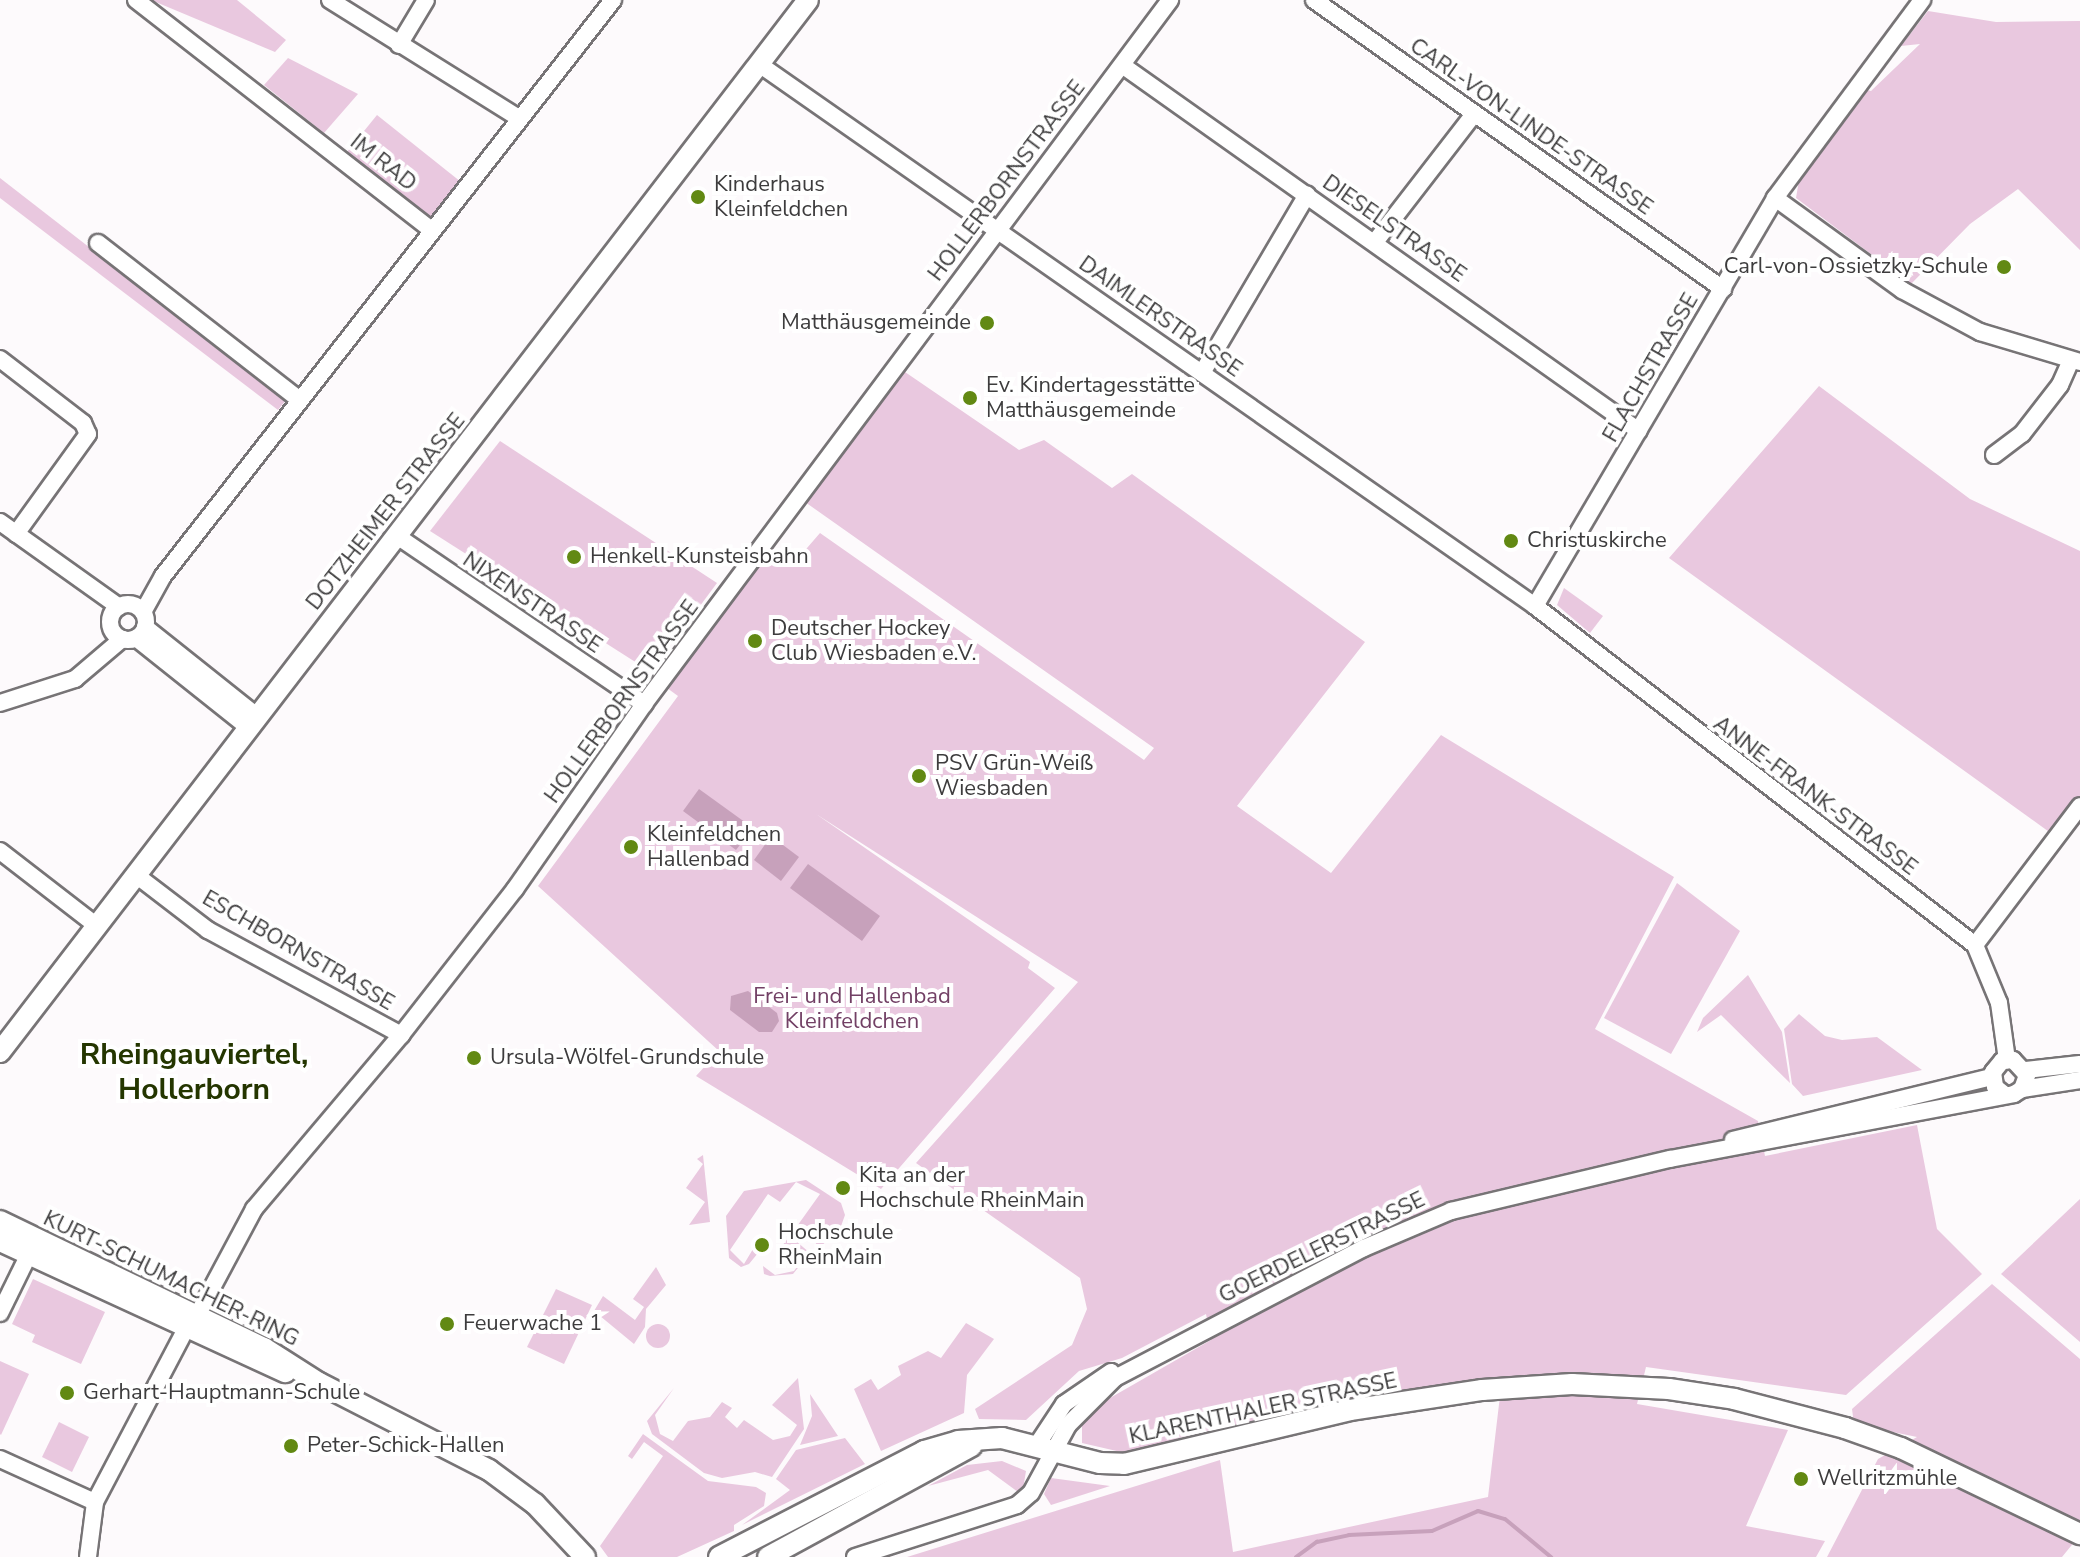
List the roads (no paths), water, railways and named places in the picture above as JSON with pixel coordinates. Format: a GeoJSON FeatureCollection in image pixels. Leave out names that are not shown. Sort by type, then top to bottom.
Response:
{"type":"FeatureCollection","features":[{"type":"Feature","properties":{"kind":"main road","name":"DOTZHEIMER STRASSE"},"geometry":{"type":"LineString","coordinates":[[0,1052],[808,0]]}},
{"type":"Feature","properties":{"kind":"main road","name":"KURT-SCHUMACHER-RING"},"geometry":{"type":"LineString","coordinates":[[0,1221],[33,1246],[319,1383],[489,1470],[548,1516],[585,1557]]}},
{"type":"Feature","properties":{"kind":"main road","name":"KURT-SCHUMACHER-RING"},"geometry":{"type":"LineString","coordinates":[[0,1241],[33,1246]]}},
{"type":"Feature","properties":{"kind":"main road","name":"KLARENTHALER STRASSE"},"geometry":{"type":"LineString","coordinates":[[719,1557],[924,1451],[958,1441],[1002,1438],[1124,1464],[1350,1410],[1482,1390],[1612,1384],[1734,1399],[1845,1428],[1901,1448],[2080,1534]]}},
{"type":"Feature","properties":{"kind":"main road","name":"KLARENTHALER STRASSE"},"geometry":{"type":"LineString","coordinates":[[768,1557],[961,1451],[1002,1438]]}},
{"type":"Feature","properties":{"kind":"main road","name":"KURT-SCHUMACHER-RING"},"geometry":{"type":"LineString","coordinates":[[548,1516],[573,1557]]}},
{"type":"Feature","properties":{"kind":"street","name":"IM RAD"},"geometry":{"type":"LineString","coordinates":[[136,0],[431,230]]}},
{"type":"Feature","properties":{"kind":"street"},"geometry":{"type":"LineString","coordinates":[[330,0],[519,118]]}},
{"type":"Feature","properties":{"kind":"street"},"geometry":{"type":"LineString","coordinates":[[399,45],[426,0]]}},
{"type":"Feature","properties":{"kind":"street"},"geometry":{"type":"LineString","coordinates":[[0,703],[68,682],[89,670],[613,0]]}},
{"type":"Feature","properties":{"kind":"street","name":"HOLLERBORNSTRASSE"},"geometry":{"type":"LineString","coordinates":[[95,1502],[254,1209],[401,1035],[515,889],[644,704],[1170,0]]}},
{"type":"Feature","properties":{"kind":"street","name":"CARL-VON-LINDE-STRASSE"},"geometry":{"type":"LineString","coordinates":[[1314,0],[1723,289]]}},
{"type":"Feature","properties":{"kind":"street","name":"FLACHSTRASSE"},"geometry":{"type":"LineString","coordinates":[[1535,606],[1775,198],[1922,0]]}},
{"type":"Feature","properties":{"kind":"street","name":"DAIMLERSTRASSE"},"geometry":{"type":"LineString","coordinates":[[759,64],[1535,606]]}},
{"type":"Feature","properties":{"kind":"street","name":"DIESELSTRASSE"},"geometry":{"type":"LineString","coordinates":[[1122,65],[1639,431]]}},
{"type":"Feature","properties":{"kind":"street"},"geometry":{"type":"LineString","coordinates":[[1375,242],[1474,114]]}},
{"type":"Feature","properties":{"kind":"street"},"geometry":{"type":"LineString","coordinates":[[1202,373],[1307,195]]}},
{"type":"Feature","properties":{"kind":"street"},"geometry":{"type":"LineString","coordinates":[[1775,198],[1902,290],[1980,332],[2076,361],[2022,434],[1994,455]]}},
{"type":"Feature","properties":{"kind":"street"},"geometry":{"type":"LineString","coordinates":[[98,243],[300,400]]}},
{"type":"Feature","properties":{"kind":"street"},"geometry":{"type":"LineString","coordinates":[[0,359],[83,423],[88,434],[16,534]]}},
{"type":"Feature","properties":{"kind":"street"},"geometry":{"type":"LineString","coordinates":[[0,522],[88,588],[253,722]]}},
{"type":"Feature","properties":{"kind":"street","name":"NIXENSTRASSE"},"geometry":{"type":"LineString","coordinates":[[397,536],[644,704]]}},
{"type":"Feature","properties":{"kind":"street","name":"ANNE-FRANK-STRASSE"},"geometry":{"type":"LineString","coordinates":[[1535,606],[1975,945],[1999,1003],[2007,1060]]}},
{"type":"Feature","properties":{"kind":"street"},"geometry":{"type":"LineString","coordinates":[[1975,945],[2080,806]]}},
{"type":"Feature","properties":{"kind":"street"},"geometry":{"type":"LineString","coordinates":[[0,851],[97,926]]}},
{"type":"Feature","properties":{"kind":"street","name":"ESCHBORNSTRASSE"},"geometry":{"type":"LineString","coordinates":[[136,875],[208,930],[401,1035]]}},
{"type":"Feature","properties":{"kind":"street"},"geometry":{"type":"LineString","coordinates":[[2004,1094],[1992,1077],[1995,1068],[2007,1060],[2026,1070],[2080,1064]]}},
{"type":"Feature","properties":{"kind":"street"},"geometry":{"type":"LineString","coordinates":[[2022,1089],[2026,1070]]}},
{"type":"Feature","properties":{"kind":"street","name":"GOERDELERSTRASSE"},"geometry":{"type":"LineString","coordinates":[[1670,1159],[1767,1130],[1992,1077]]}},
{"type":"Feature","properties":{"kind":"street","name":"GOERDELERSTRASSE"},"geometry":{"type":"LineString","coordinates":[[1045,1447],[1047,1424],[1076,1393],[1364,1248],[1451,1211],[1670,1159],[2080,1080]]}},
{"type":"Feature","properties":{"kind":"street"},"geometry":{"type":"LineString","coordinates":[[0,1313],[33,1246]]}},
{"type":"Feature","properties":{"kind":"street"},"geometry":{"type":"LineString","coordinates":[[855,1557],[1017,1505],[1031,1493],[1045,1447]]}},
{"type":"Feature","properties":{"kind":"street"},"geometry":{"type":"LineString","coordinates":[[0,1459],[95,1502],[88,1557]]}},
{"type":"Feature","properties":{"kind":"waterway"},"geometry":{"type":"LineString","coordinates":[[1296,1557],[1317,1542],[1349,1535],[1432,1531],[1478,1511],[1505,1519],[1551,1557]]}},
{"type":"Feature","properties":{"kind":"place","name":"Kinderhaus Kleinfeldchen"},"geometry":{"type":"Point","coordinates":[698,197]}},
{"type":"Feature","properties":{"kind":"place","name":"Carl-von-Ossietzky-Schule"},"geometry":{"type":"Point","coordinates":[2004,267]}},
{"type":"Feature","properties":{"kind":"place","name":"Matthäusgemeinde"},"geometry":{"type":"Point","coordinates":[987,323]}},
{"type":"Feature","properties":{"kind":"place","name":"Ev. Kindertagesstätte Matthäusgemeinde"},"geometry":{"type":"Point","coordinates":[970,398]}},
{"type":"Feature","properties":{"kind":"place","name":"Christuskirche"},"geometry":{"type":"Point","coordinates":[1511,541]}},
{"type":"Feature","properties":{"kind":"place","name":"Henkell-Kunsteisbahn"},"geometry":{"type":"Point","coordinates":[574,557]}},
{"type":"Feature","properties":{"kind":"place","name":"Deutscher Hockey Club Wiesbaden e.V."},"geometry":{"type":"Point","coordinates":[755,641]}},
{"type":"Feature","properties":{"kind":"place","name":"PSV Grün-Weiß Wiesbaden"},"geometry":{"type":"Point","coordinates":[919,776]}},
{"type":"Feature","properties":{"kind":"place","name":"Kleinfeldchen Hallenbad"},"geometry":{"type":"Point","coordinates":[631,847]}},
{"type":"Feature","properties":{"kind":"place","name":"Ursula-Wölfel-Grundschule"},"geometry":{"type":"Point","coordinates":[474,1058]}},
{"type":"Feature","properties":{"kind":"place","name":"Kita an der Hochschule RheinMain"},"geometry":{"type":"Point","coordinates":[843,1188]}},
{"type":"Feature","properties":{"kind":"place","name":"Hochschule RheinMain"},"geometry":{"type":"Point","coordinates":[762,1245]}},
{"type":"Feature","properties":{"kind":"place","name":"Feuerwache 1"},"geometry":{"type":"Point","coordinates":[447,1324]}},
{"type":"Feature","properties":{"kind":"place","name":"Gerhart-Hauptmann-Schule"},"geometry":{"type":"Point","coordinates":[67,1393]}},
{"type":"Feature","properties":{"kind":"place","name":"Peter-Schick-Hallen"},"geometry":{"type":"Point","coordinates":[291,1446]}},
{"type":"Feature","properties":{"kind":"place","name":"Wellritzmühle"},"geometry":{"type":"Point","coordinates":[1801,1479]}},
{"type":"Feature","properties":{"kind":"district","name":"Rheingauviertel, Hollerborn"},"geometry":{"type":"Point","coordinates":[194,1072]}},
{"type":"Feature","properties":{"kind":"park label","name":"Frei- und Hallenbad Kleinfeldchen"},"geometry":{"type":"Point","coordinates":[852,1008]}}]}
